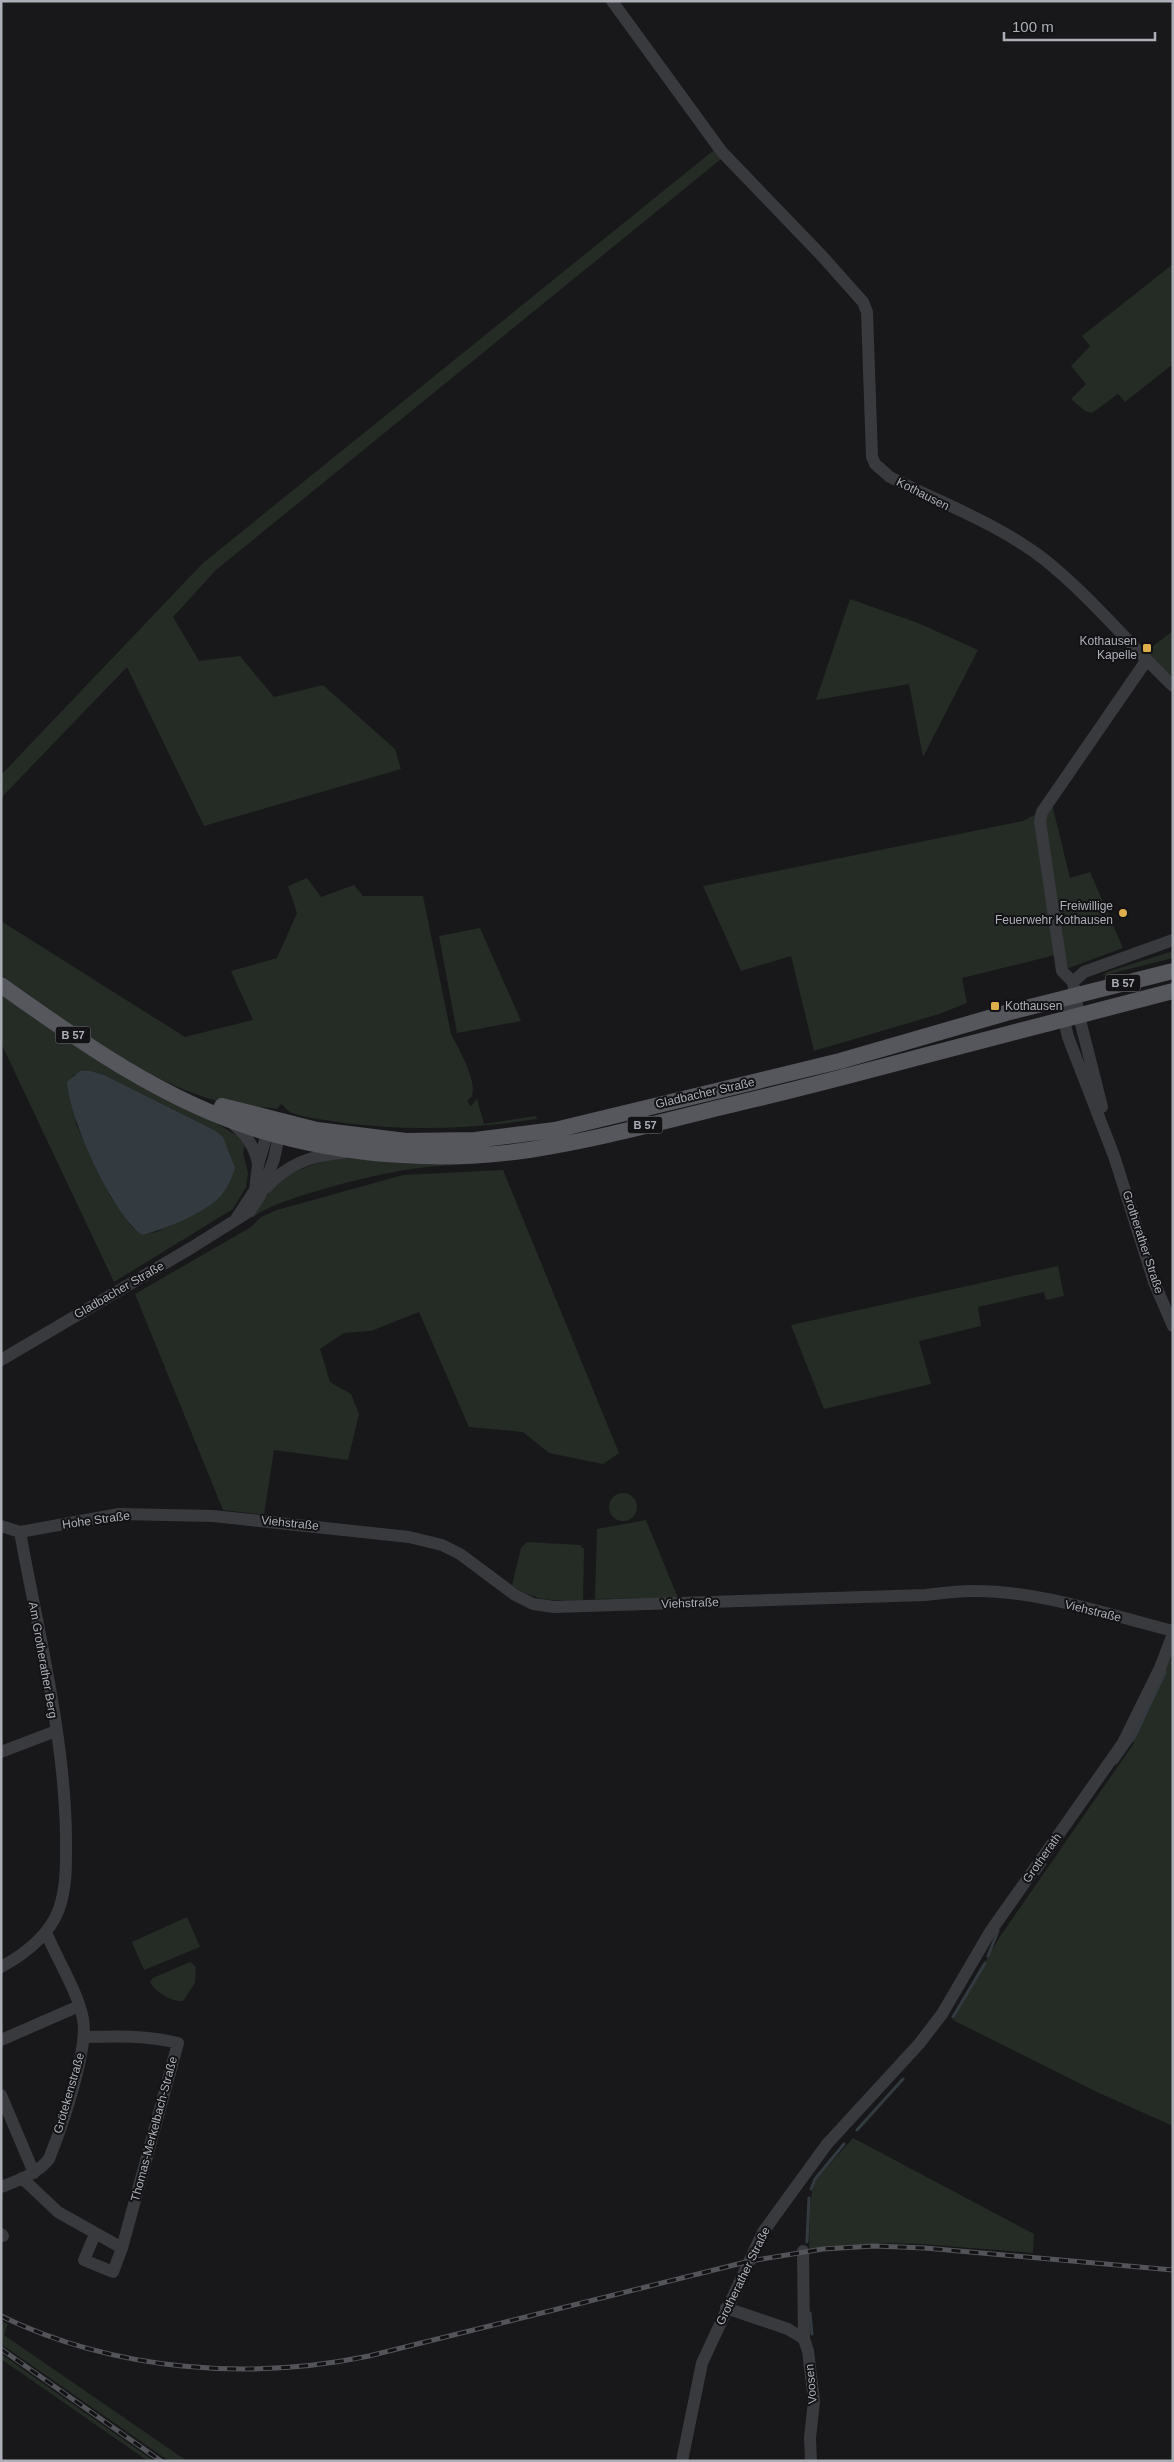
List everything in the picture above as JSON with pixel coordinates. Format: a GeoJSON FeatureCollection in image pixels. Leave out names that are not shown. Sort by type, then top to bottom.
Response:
{"type":"FeatureCollection","features":[{"type":"Feature","properties":{"kind":"main road","name":"Gladbacher Straße"},"geometry":{"type":"LineString","coordinates":[[275,1129],[317,1130],[406,1141],[475,1140],[555,1130],[840,1062],[1074,989],[1173,971]]}},
{"type":"Feature","properties":{"kind":"main road","name":"B 57"},"geometry":{"type":"LineString","coordinates":[[1,985],[84,1042],[149,1080],[226,1118],[359,1151]]}},
{"type":"Feature","properties":{"kind":"main road","name":"Gladbacher Straße"},"geometry":{"type":"LineString","coordinates":[[359,1151],[399,1156],[475,1155],[530,1150],[812,1086],[1173,991]]}},
{"type":"Feature","properties":{"kind":"main road","name":"B 57"},"geometry":{"type":"LineString","coordinates":[[149,1080],[226,1108],[275,1129]]}},
{"type":"Feature","properties":{"kind":"street","name":"Kothausen"},"geometry":{"type":"LineString","coordinates":[[612,1],[722,152],[859,295],[866,312],[872,457],[875,464],[890,477],[1012,538],[1045,561],[1099,611],[1146,661],[1173,686]]}},
{"type":"Feature","properties":{"kind":"street"},"geometry":{"type":"LineString","coordinates":[[1146,661],[1042,812],[1040,821],[1062,971],[1074,989],[1084,972],[1173,940]]}},
{"type":"Feature","properties":{"kind":"street","name":"Grotherather Straße"},"geometry":{"type":"LineString","coordinates":[[1074,989],[1071,1018],[1154,1282],[1173,1326]]}},
{"type":"Feature","properties":{"kind":"street"},"geometry":{"type":"LineString","coordinates":[[226,1118],[245,1135],[256,1154],[258,1165]]}},
{"type":"Feature","properties":{"kind":"street"},"geometry":{"type":"LineString","coordinates":[[261,1194],[274,1159],[275,1129]]}},
{"type":"Feature","properties":{"kind":"street","name":"Gladbacher Straße"},"geometry":{"type":"LineString","coordinates":[[236,1219],[254,1190],[258,1165],[275,1129]]}},
{"type":"Feature","properties":{"kind":"street"},"geometry":{"type":"LineString","coordinates":[[261,1194],[276,1177],[294,1164],[314,1156],[359,1151]]}},
{"type":"Feature","properties":{"kind":"street","name":"Gladbacher Straße"},"geometry":{"type":"LineString","coordinates":[[1,1360],[192,1248],[250,1211],[261,1194]]}},
{"type":"Feature","properties":{"kind":"street","name":"Hohe Straße"},"geometry":{"type":"LineString","coordinates":[[1,1526],[20,1532],[119,1514],[223,1516]]}},
{"type":"Feature","properties":{"kind":"street","name":"Viehstraße"},"geometry":{"type":"LineString","coordinates":[[223,1516],[409,1537],[442,1545],[460,1554],[515,1595],[533,1604],[554,1607],[916,1595],[975,1591],[1012,1593],[1051,1600],[1173,1633]]}},
{"type":"Feature","properties":{"kind":"street","name":"Am Grotherather Berg"},"geometry":{"type":"LineString","coordinates":[[1,1752],[56,1731],[20,1532]]}},
{"type":"Feature","properties":{"kind":"street","name":"Grotherath"},"geometry":{"type":"LineString","coordinates":[[895,2071],[942,2014],[990,1932],[1123,1743],[1146,1698],[1173,1633]]}},
{"type":"Feature","properties":{"kind":"street"},"geometry":{"type":"LineString","coordinates":[[1,1967],[21,1956],[44,1934],[58,1912],[66,1878],[66,1796],[56,1731]]}},
{"type":"Feature","properties":{"kind":"street","name":"Grötekenstraße"},"geometry":{"type":"LineString","coordinates":[[1,2187],[42,2168],[53,2147],[84,2037],[79,2006],[48,1938],[44,1934]]}},
{"type":"Feature","properties":{"kind":"street"},"geometry":{"type":"LineString","coordinates":[[1,2040],[79,2006]]}},
{"type":"Feature","properties":{"kind":"street","name":"Thomas-Merkelbach-Straße"},"geometry":{"type":"LineString","coordinates":[[84,2037],[132,2035],[155,2037],[178,2043],[122,2248],[113,2272],[84,2260],[96,2234]]}},
{"type":"Feature","properties":{"kind":"street","name":"Grotherather Straße"},"geometry":{"type":"LineString","coordinates":[[682,2461],[682,2450],[702,2363],[726,2308],[764,2232],[805,2171],[827,2144],[895,2071]]}},
{"type":"Feature","properties":{"kind":"street"},"geometry":{"type":"LineString","coordinates":[[1,2095],[34,2172]]}},
{"type":"Feature","properties":{"kind":"street"},"geometry":{"type":"LineString","coordinates":[[22,2178],[58,2212],[122,2248]]}},
{"type":"Feature","properties":{"kind":"street","name":"Voosen"},"geometry":{"type":"LineString","coordinates":[[803,2251],[804,2338],[808,2351],[814,2401],[810,2438],[811,2461]]}},
{"type":"Feature","properties":{"kind":"street"},"geometry":{"type":"LineString","coordinates":[[726,2308],[788,2329],[804,2338]]}},
{"type":"Feature","properties":{"kind":"shaded area"},"geometry":{"type":"Polygon","coordinates":[[[714,150],[721,159],[216,570],[173,617],[199,661],[240,656],[274,697],[323,685],[395,749],[401,769],[204,826],[127,667],[1,798],[1,775],[203,563],[714,150]]]}},
{"type":"Feature","properties":{"kind":"shaded area"},"geometry":{"type":"Polygon","coordinates":[[[1173,264],[1173,364],[1125,402],[1118,394],[1092,413],[1085,411],[1071,399],[1086,384],[1071,366],[1090,346],[1082,336],[1173,264]]]}},
{"type":"Feature","properties":{"kind":"shaded area"},"geometry":{"type":"Polygon","coordinates":[[[850,599],[918,623],[978,650],[923,757],[909,684],[816,700],[850,599]]]}},
{"type":"Feature","properties":{"kind":"shaded area"},"geometry":{"type":"Polygon","coordinates":[[[1173,631],[1173,681],[1144,653],[1173,631]]]}},
{"type":"Feature","properties":{"kind":"shaded area"},"geometry":{"type":"Polygon","coordinates":[[[1051,800],[1070,878],[1090,872],[1123,948],[1058,972],[1055,955],[962,978],[967,1003],[939,1014],[814,1051],[791,956],[741,971],[703,886],[1023,821],[1034,815],[1045,814],[1051,800]]]}},
{"type":"Feature","properties":{"kind":"shaded area"},"geometry":{"type":"Polygon","coordinates":[[[307,878],[321,897],[354,885],[363,896],[423,896],[451,1034],[470,1073],[472,1082],[472,1096],[467,1101],[471,1106],[477,1099],[484,1124],[536,1116],[537,1119],[489,1125],[441,1128],[369,1126],[305,1117],[291,1112],[281,1104],[277,1109],[232,1105],[200,1096],[140,1068],[83,1033],[1,975],[1,921],[185,1037],[253,1020],[231,971],[277,958],[297,913],[288,886],[307,878]]]}},
{"type":"Feature","properties":{"kind":"shaded area"},"geometry":{"type":"Polygon","coordinates":[[[480,928],[521,1021],[457,1033],[439,936],[480,928]]]}},
{"type":"Feature","properties":{"kind":"shaded area"},"geometry":{"type":"Polygon","coordinates":[[[1173,951],[1173,958],[1101,976],[1107,972],[1173,951]]]}},
{"type":"Feature","properties":{"kind":"shaded area"},"geometry":{"type":"Polygon","coordinates":[[[1,992],[236,1135],[245,1145],[243,1153],[248,1173],[246,1187],[233,1209],[114,1282],[1,1043],[1,992]],[[91,1071],[73,1075],[76,1124],[110,1196],[132,1227],[142,1235],[156,1232],[172,1225],[214,1130],[104,1075],[91,1071]]]}},
{"type":"Feature","properties":{"kind":"shaded area"},"geometry":{"type":"Polygon","coordinates":[[[80,1071],[91,1071],[104,1075],[214,1130],[223,1137],[235,1168],[227,1187],[217,1200],[197,1213],[174,1224],[142,1235],[130,1223],[105,1187],[84,1141],[70,1099],[67,1082],[80,1071]]]}},
{"type":"Feature","properties":{"kind":"shaded area"},"geometry":{"type":"Polygon","coordinates":[[[338,1157],[395,1162],[495,1160],[496,1162],[416,1168],[391,1172],[324,1189],[280,1203],[253,1218],[252,1216],[271,1191],[288,1176],[308,1166],[338,1157]]]}},
{"type":"Feature","properties":{"kind":"shaded area"},"geometry":{"type":"Polygon","coordinates":[[[503,1170],[619,1453],[603,1464],[549,1453],[523,1432],[469,1427],[419,1312],[371,1331],[344,1333],[320,1349],[330,1382],[351,1394],[359,1414],[348,1460],[274,1450],[264,1515],[223,1510],[135,1294],[251,1227],[261,1217],[277,1210],[403,1175],[503,1170]]]}},
{"type":"Feature","properties":{"kind":"shaded area"},"geometry":{"type":"Polygon","coordinates":[[[1058,1266],[1064,1296],[1046,1300],[1044,1292],[978,1307],[981,1326],[919,1341],[931,1384],[824,1409],[791,1325],[1058,1266]]]}},
{"type":"Feature","properties":{"kind":"shaded area"},"geometry":{"type":"Polygon","coordinates":[[[623,1493],[633,1497],[637,1507],[633,1517],[623,1521],[613,1517],[609,1507],[613,1497],[623,1493]]]}},
{"type":"Feature","properties":{"kind":"shaded area"},"geometry":{"type":"Polygon","coordinates":[[[646,1520],[678,1598],[595,1599],[597,1529],[646,1520]]]}},
{"type":"Feature","properties":{"kind":"shaded area"},"geometry":{"type":"Polygon","coordinates":[[[527,1542],[580,1545],[584,1549],[583,1600],[546,1599],[529,1595],[512,1585],[521,1548],[527,1542]]]}},
{"type":"Feature","properties":{"kind":"shaded area"},"geometry":{"type":"Polygon","coordinates":[[[1173,1646],[1173,2126],[1099,2093],[953,2020],[999,1938],[1134,1743],[1130,1740],[1173,1646]]]}},
{"type":"Feature","properties":{"kind":"shaded area"},"geometry":{"type":"Polygon","coordinates":[[[187,1917],[200,1947],[144,1970],[132,1942],[187,1917]]]}},
{"type":"Feature","properties":{"kind":"shaded area"},"geometry":{"type":"Polygon","coordinates":[[[190,1962],[196,1967],[195,1983],[183,2001],[164,1996],[152,1986],[150,1982],[153,1978],[190,1962]]]}},
{"type":"Feature","properties":{"kind":"shaded area"},"geometry":{"type":"Polygon","coordinates":[[[853,2138],[1034,2234],[1033,2253],[922,2244],[883,2243],[809,2251],[810,2208],[813,2183],[853,2138]]]}},
{"type":"Feature","properties":{"kind":"shaded area"},"geometry":{"type":"Polygon","coordinates":[[[1,2321],[8,2324],[4,2335],[187,2461],[169,2461],[1,2344],[1,2321]]]}},
{"type":"Feature","properties":{"kind":"shaded area"},"geometry":{"type":"Polygon","coordinates":[[[1,2354],[154,2461],[148,2461],[1,2359],[1,2354]]]}},
{"type":"Feature","properties":{"kind":"waterway"},"geometry":{"type":"LineString","coordinates":[[1116,1763],[1135,1736],[1165,1672]]}},
{"type":"Feature","properties":{"kind":"waterway"},"geometry":{"type":"LineString","coordinates":[[1038,1874],[1045,1864]]}},
{"type":"Feature","properties":{"kind":"waterway"},"geometry":{"type":"LineString","coordinates":[[988,1956],[998,1931]]}},
{"type":"Feature","properties":{"kind":"waterway"},"geometry":{"type":"LineString","coordinates":[[953,2017],[985,1963]]}},
{"type":"Feature","properties":{"kind":"waterway"},"geometry":{"type":"LineString","coordinates":[[857,2130],[903,2079]]}},
{"type":"Feature","properties":{"kind":"waterway"},"geometry":{"type":"LineString","coordinates":[[811,2189],[815,2179],[844,2144]]}},
{"type":"Feature","properties":{"kind":"waterway"},"geometry":{"type":"LineString","coordinates":[[807,2242],[809,2198]]}},
{"type":"Feature","properties":{"kind":"waterway"},"geometry":{"type":"LineString","coordinates":[[810,2313],[812,2334]]}},
{"type":"Feature","properties":{"kind":"railway"},"geometry":{"type":"LineString","coordinates":[[1,2316],[45,2335],[90,2349],[136,2359],[182,2366],[229,2369],[276,2368],[323,2364],[369,2356],[750,2261],[823,2249],[874,2246],[925,2248],[1173,2270]]}},
{"type":"Feature","properties":{"kind":"railway"},"geometry":{"type":"LineString","coordinates":[[1,2349],[161,2461]]}},
{"type":"Feature","properties":{"kind":"place","name":"Kothausen Kapelle"},"geometry":{"type":"Point","coordinates":[1147,648]}},
{"type":"Feature","properties":{"kind":"place","name":"Freiwillige Feuerwehr Kothausen"},"geometry":{"type":"Point","coordinates":[1123,913]}},
{"type":"Feature","properties":{"kind":"place","name":"Kothausen"},"geometry":{"type":"Point","coordinates":[995,1006]}}]}
